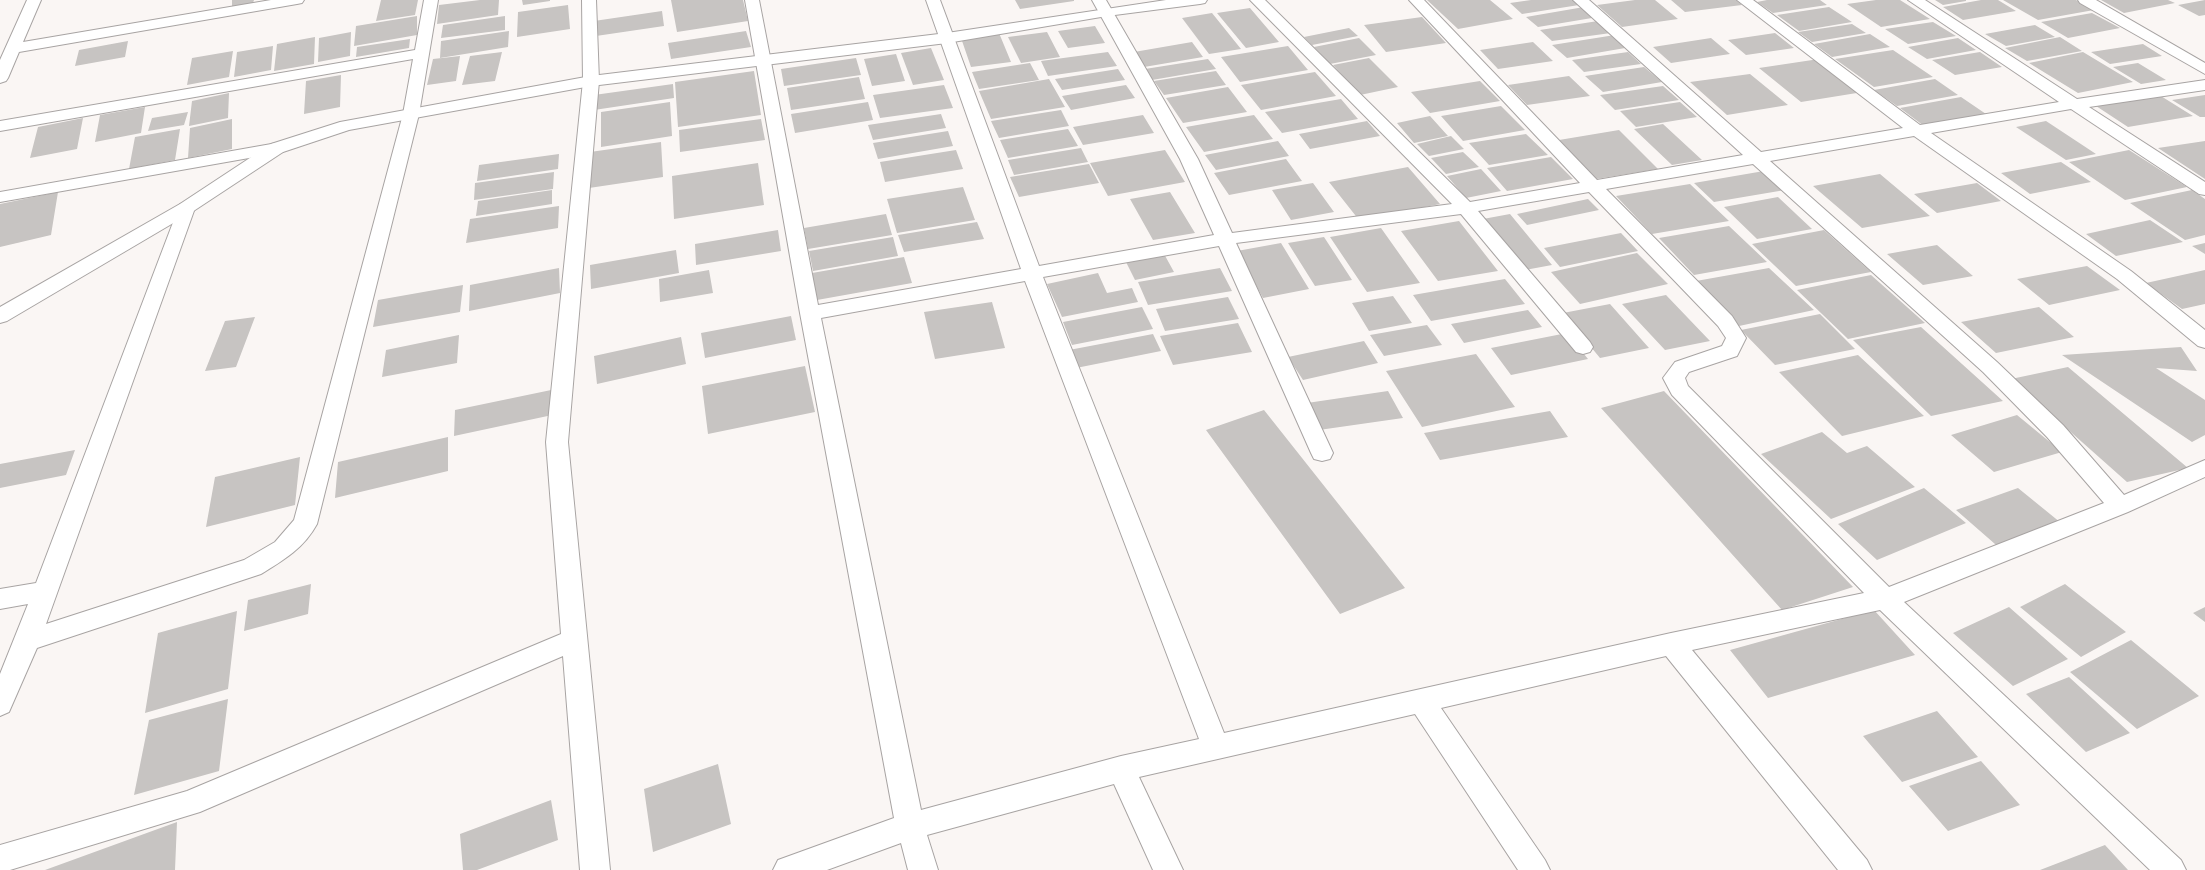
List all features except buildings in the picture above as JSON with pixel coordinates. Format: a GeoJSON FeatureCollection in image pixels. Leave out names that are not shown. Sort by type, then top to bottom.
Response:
{"type":"FeatureCollection","features":[{"type":"Feature","properties":{"kind":"street"},"geometry":{"type":"LineString","coordinates":[[0,78],[34,0]]}},
{"type":"Feature","properties":{"kind":"street"},"geometry":{"type":"LineString","coordinates":[[13,48],[297,0]]}},
{"type":"Feature","properties":{"kind":"street"},"geometry":{"type":"LineString","coordinates":[[27,641],[252,567],[283,549],[305,524],[411,114],[431,0]]}},
{"type":"Feature","properties":{"kind":"street"},"geometry":{"type":"LineString","coordinates":[[589,0],[590,81],[556,442],[595,870]]}},
{"type":"Feature","properties":{"kind":"street"},"geometry":{"type":"LineString","coordinates":[[752,0],[762,61],[810,313],[910,826],[923,870]]}},
{"type":"Feature","properties":{"kind":"street"},"geometry":{"type":"LineString","coordinates":[[932,0],[1032,274],[1216,746]]}},
{"type":"Feature","properties":{"kind":"street"},"geometry":{"type":"LineString","coordinates":[[0,197],[277,148],[346,126],[590,81],[947,38],[1103,6],[1200,0]]}},
{"type":"Feature","properties":{"kind":"street"},"geometry":{"type":"LineString","coordinates":[[1257,0],[1466,208],[1583,347]]}},
{"type":"Feature","properties":{"kind":"street"},"geometry":{"type":"LineString","coordinates":[[1416,0],[1724,321],[1736,338],[1730,351],[1682,367],[1674,378],[1680,390],[1885,599],[2171,870]]}},
{"type":"Feature","properties":{"kind":"street"},"geometry":{"type":"LineString","coordinates":[[1580,0],[1990,367],[2055,431],[2120,506]]}},
{"type":"Feature","properties":{"kind":"street"},"geometry":{"type":"LineString","coordinates":[[1744,0],[1916,131],[2124,275],[2205,341]]}},
{"type":"Feature","properties":{"kind":"street"},"geometry":{"type":"LineString","coordinates":[[1915,0],[2205,190]]}},
{"type":"Feature","properties":{"kind":"street"},"geometry":{"type":"LineString","coordinates":[[2085,0],[2205,69]]}},
{"type":"Feature","properties":{"kind":"street"},"geometry":{"type":"LineString","coordinates":[[1103,6],[1189,159],[1322,453]]}},
{"type":"Feature","properties":{"kind":"street"},"geometry":{"type":"LineString","coordinates":[[0,126],[422,53]]}},
{"type":"Feature","properties":{"kind":"street"},"geometry":{"type":"LineString","coordinates":[[810,313],[1225,239],[1466,208],[2073,104],[2205,85]]}},
{"type":"Feature","properties":{"kind":"street"},"geometry":{"type":"LineString","coordinates":[[0,316],[186,208],[277,148]]}},
{"type":"Feature","properties":{"kind":"street"},"geometry":{"type":"LineString","coordinates":[[0,704],[27,641],[186,208]]}},
{"type":"Feature","properties":{"kind":"street"},"geometry":{"type":"LineString","coordinates":[[788,870],[910,826],[1121,769],[1216,746],[1422,702],[1672,644],[1885,599],[2120,506],[2205,468]]}},
{"type":"Feature","properties":{"kind":"street"},"geometry":{"type":"LineString","coordinates":[[0,599],[45,591]]}},
{"type":"Feature","properties":{"kind":"street"},"geometry":{"type":"LineString","coordinates":[[0,859],[190,803],[573,640]]}},
{"type":"Feature","properties":{"kind":"street"},"geometry":{"type":"LineString","coordinates":[[1672,644],[1857,870]]}},
{"type":"Feature","properties":{"kind":"street"},"geometry":{"type":"LineString","coordinates":[[1422,702],[1534,870]]}},
{"type":"Feature","properties":{"kind":"street"},"geometry":{"type":"LineString","coordinates":[[1121,769],[1168,870]]}}]}
